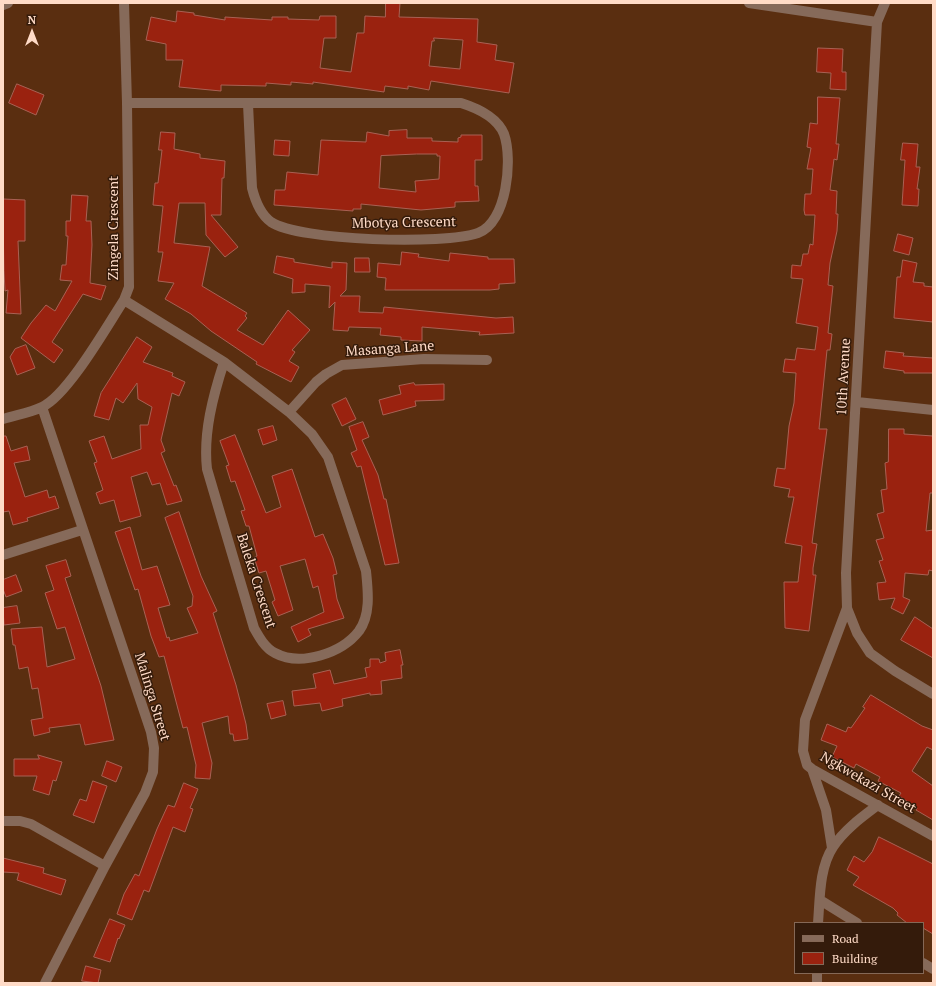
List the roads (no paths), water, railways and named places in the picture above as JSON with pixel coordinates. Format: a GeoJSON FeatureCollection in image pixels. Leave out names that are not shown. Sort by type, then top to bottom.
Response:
{"type":"FeatureCollection","features":[{"type":"Feature","properties":{"kind":"street"},"geometry":{"type":"LineString","coordinates":[[3,5],[8,3]]}},
{"type":"Feature","properties":{"kind":"street","name":"Zingela Crescent"},"geometry":{"type":"LineString","coordinates":[[3,419],[42,407],[54,398],[68,384],[124,300],[129,286],[127,104],[124,3]]}},
{"type":"Feature","properties":{"kind":"street"},"geometry":{"type":"LineString","coordinates":[[749,3],[878,22]]}},
{"type":"Feature","properties":{"kind":"street","name":"10th Avenue"},"geometry":{"type":"LineString","coordinates":[[885,3],[878,22],[846,573],[847,608],[858,633],[870,653],[895,671],[933,694]]}},
{"type":"Feature","properties":{"kind":"street","name":"Mbotya Crescent"},"geometry":{"type":"LineString","coordinates":[[127,104],[461,103],[478,109],[494,121],[504,134],[507,177],[503,202],[498,214],[489,226],[479,233],[445,238],[354,239],[334,237],[279,226],[270,221],[255,201],[252,188],[248,104]]}},
{"type":"Feature","properties":{"kind":"street","name":"Baleka Crescent"},"geometry":{"type":"LineString","coordinates":[[124,300],[224,362],[289,412],[312,434],[328,456],[366,571],[368,589],[366,614],[359,630],[346,643],[333,650],[309,658],[295,658],[275,653],[261,641],[254,628],[236,571],[207,469],[206,456],[210,411],[224,362]]}},
{"type":"Feature","properties":{"kind":"street","name":"Masanga Lane"},"geometry":{"type":"LineString","coordinates":[[289,412],[321,378],[342,365],[424,359],[487,360]]}},
{"type":"Feature","properties":{"kind":"street"},"geometry":{"type":"LineString","coordinates":[[857,402],[933,410]]}},
{"type":"Feature","properties":{"kind":"street","name":"Malinga Street"},"geometry":{"type":"LineString","coordinates":[[42,407],[151,732],[154,748],[153,772],[145,793],[105,866],[45,983]]}},
{"type":"Feature","properties":{"kind":"street"},"geometry":{"type":"LineString","coordinates":[[3,555],[82,530]]}},
{"type":"Feature","properties":{"kind":"street","name":"Ngkwekazi Street"},"geometry":{"type":"LineString","coordinates":[[847,608],[806,720],[803,751],[807,765],[933,836]]}},
{"type":"Feature","properties":{"kind":"street"},"geometry":{"type":"LineString","coordinates":[[812,769],[826,810],[832,848]]}},
{"type":"Feature","properties":{"kind":"street"},"geometry":{"type":"LineString","coordinates":[[818,922],[826,863],[832,848],[860,819],[878,805]]}},
{"type":"Feature","properties":{"kind":"street"},"geometry":{"type":"LineString","coordinates":[[3,821],[20,821],[31,824],[105,866]]}},
{"type":"Feature","properties":{"kind":"street"},"geometry":{"type":"LineString","coordinates":[[820,900],[855,922]]}},
{"type":"Feature","properties":{"kind":"street"},"geometry":{"type":"LineString","coordinates":[[924,964],[933,969]]}}]}
